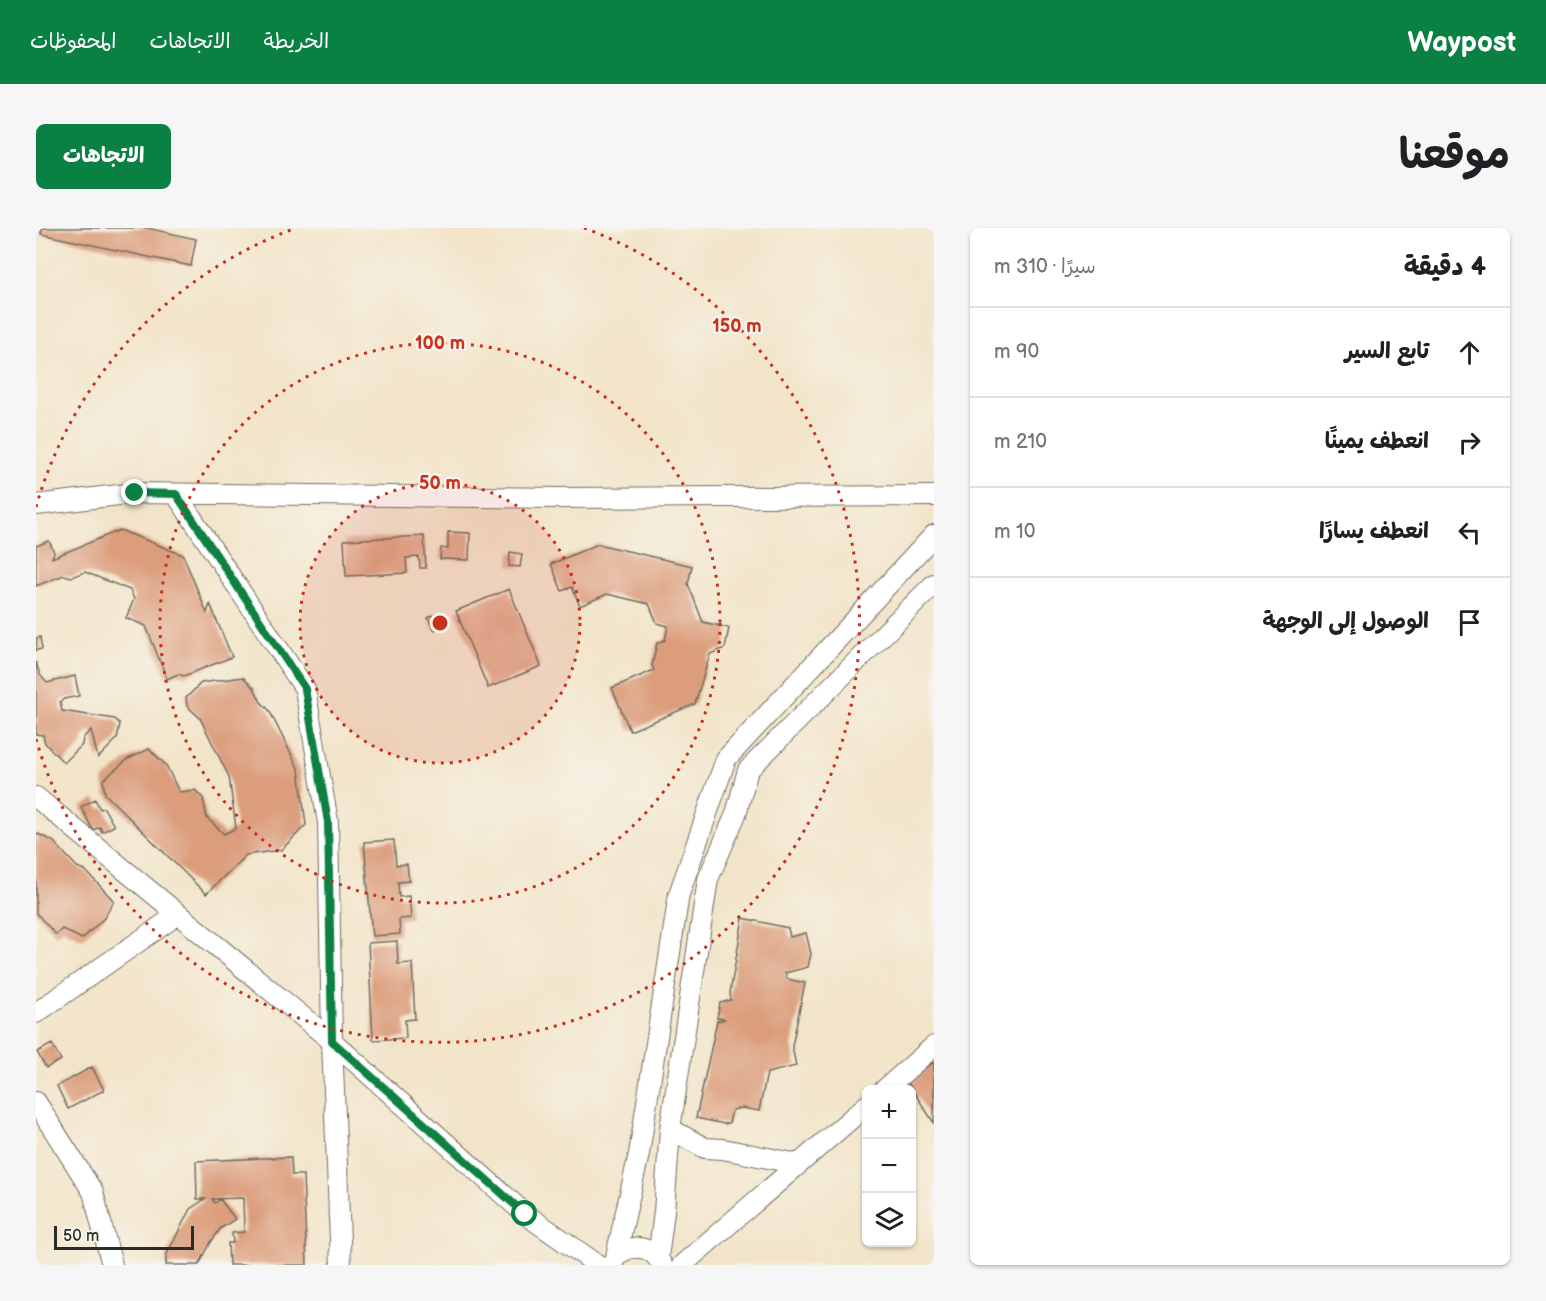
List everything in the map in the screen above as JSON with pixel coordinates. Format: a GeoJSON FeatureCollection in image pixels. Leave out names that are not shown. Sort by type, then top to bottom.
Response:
{"type":"FeatureCollection","features":[{"type":"Feature","properties":{"kind":"street"},"geometry":{"type":"LineString","coordinates":[[36,505],[135,493],[560,498],[934,496]]}},
{"type":"Feature","properties":{"kind":"street"},"geometry":{"type":"LineString","coordinates":[[176,494],[305,689],[328,822],[332,1041],[341,1265]]}},
{"type":"Feature","properties":{"kind":"street"},"geometry":{"type":"LineString","coordinates":[[613,1261],[639,1154],[679,894],[726,759],[934,535]]}},
{"type":"Feature","properties":{"kind":"street"},"geometry":{"type":"LineString","coordinates":[[660,1262],[670,1129],[708,879],[736,814],[748,770],[934,584]]}},
{"type":"Feature","properties":{"kind":"street"},"geometry":{"type":"LineString","coordinates":[[36,797],[332,1041],[525,1214],[597,1265]]}},
{"type":"Feature","properties":{"kind":"street"},"geometry":{"type":"LineString","coordinates":[[36,1013],[177,915]]}},
{"type":"Feature","properties":{"kind":"street"},"geometry":{"type":"LineString","coordinates":[[889,1085],[934,1046]]}},
{"type":"Feature","properties":{"kind":"street"},"geometry":{"type":"LineString","coordinates":[[36,1102],[93,1192],[112,1265]]}},
{"type":"Feature","properties":{"kind":"street"},"geometry":{"type":"LineString","coordinates":[[682,1265],[862,1109]]}},
{"type":"Feature","properties":{"kind":"street"},"geometry":{"type":"LineString","coordinates":[[670,1129],[705,1148],[723,1149],[798,1164]]}},
{"type":"Feature","properties":{"kind":"street"},"geometry":{"type":"LineString","coordinates":[[613,1261],[623,1251],[632,1247],[641,1247],[650,1250],[660,1262]]}},
{"type":"Feature","properties":{"kind":"building"},"geometry":{"type":"Polygon","coordinates":[[[42,228],[147,228],[196,239],[191,266],[41,234],[42,228]]]}},
{"type":"Feature","properties":{"kind":"building"},"geometry":{"type":"Polygon","coordinates":[[[120,530],[183,555],[207,613],[210,604],[232,657],[184,676],[178,674],[167,679],[146,626],[126,618],[134,599],[130,590],[85,572],[71,577],[64,575],[36,586],[36,546],[49,541],[54,552],[52,558],[120,530]]]}},
{"type":"Feature","properties":{"kind":"building"},"geometry":{"type":"Polygon","coordinates":[[[448,532],[470,533],[469,560],[440,559],[441,548],[448,549],[448,532]]]}},
{"type":"Feature","properties":{"kind":"building"},"geometry":{"type":"Polygon","coordinates":[[[424,536],[426,568],[420,568],[419,557],[406,558],[407,573],[346,576],[344,540],[424,536]]]}},
{"type":"Feature","properties":{"kind":"building"},"geometry":{"type":"Polygon","coordinates":[[[598,544],[692,566],[688,584],[703,622],[729,628],[725,648],[710,654],[695,704],[630,731],[612,688],[654,670],[652,665],[657,643],[665,640],[668,626],[657,623],[649,604],[607,594],[580,606],[572,587],[562,591],[551,564],[598,544]]]}},
{"type":"Feature","properties":{"kind":"building"},"geometry":{"type":"Polygon","coordinates":[[[510,552],[522,554],[520,567],[509,566],[510,552]]]}},
{"type":"Feature","properties":{"kind":"building"},"geometry":{"type":"Polygon","coordinates":[[[509,589],[541,666],[488,688],[456,611],[509,589]]]}},
{"type":"Feature","properties":{"kind":"building"},"geometry":{"type":"Polygon","coordinates":[[[442,612],[447,624],[434,630],[428,618],[442,612]]]}},
{"type":"Feature","properties":{"kind":"building"},"geometry":{"type":"Polygon","coordinates":[[[40,637],[42,649],[36,650],[36,638],[40,637]]]}},
{"type":"Feature","properties":{"kind":"building"},"geometry":{"type":"Polygon","coordinates":[[[36,662],[40,675],[47,683],[75,676],[79,696],[60,702],[62,711],[115,719],[120,724],[117,739],[98,758],[91,730],[83,738],[82,745],[64,763],[45,743],[43,735],[36,734],[36,662]]]}},
{"type":"Feature","properties":{"kind":"building"},"geometry":{"type":"Polygon","coordinates":[[[243,677],[254,688],[261,702],[269,710],[299,770],[306,825],[281,850],[246,855],[206,894],[105,794],[103,780],[128,759],[149,749],[166,765],[179,792],[195,790],[203,798],[207,818],[224,834],[236,828],[229,777],[200,718],[187,706],[186,698],[201,683],[243,677]]]}},
{"type":"Feature","properties":{"kind":"building"},"geometry":{"type":"Polygon","coordinates":[[[95,799],[100,809],[104,808],[114,826],[102,832],[100,827],[93,830],[81,807],[95,799]]]}},
{"type":"Feature","properties":{"kind":"building"},"geometry":{"type":"Polygon","coordinates":[[[36,833],[53,841],[114,901],[104,918],[82,939],[62,929],[56,935],[36,913],[36,833]]]}},
{"type":"Feature","properties":{"kind":"building"},"geometry":{"type":"Polygon","coordinates":[[[394,840],[396,865],[407,864],[409,881],[398,882],[399,897],[409,896],[411,918],[399,919],[400,934],[372,936],[364,842],[394,840]]]}},
{"type":"Feature","properties":{"kind":"building"},"geometry":{"type":"Polygon","coordinates":[[[743,918],[788,928],[790,937],[806,933],[811,954],[808,967],[785,973],[787,979],[805,983],[792,1046],[796,1066],[767,1073],[759,1111],[742,1108],[732,1110],[729,1123],[724,1124],[696,1118],[717,1021],[725,1019],[717,1018],[720,1003],[731,1000],[730,993],[743,918]]]}},
{"type":"Feature","properties":{"kind":"building"},"geometry":{"type":"Polygon","coordinates":[[[397,941],[398,964],[412,963],[415,1019],[405,1020],[406,1038],[373,1040],[368,943],[397,941]]]}},
{"type":"Feature","properties":{"kind":"building"},"geometry":{"type":"Polygon","coordinates":[[[52,1044],[61,1060],[46,1068],[37,1052],[52,1044]]]}},
{"type":"Feature","properties":{"kind":"building"},"geometry":{"type":"Polygon","coordinates":[[[934,1062],[934,1123],[916,1095],[916,1085],[909,1085],[906,1080],[934,1062]]]}},
{"type":"Feature","properties":{"kind":"building"},"geometry":{"type":"Polygon","coordinates":[[[92,1067],[104,1090],[68,1109],[57,1086],[92,1067]]]}},
{"type":"Feature","properties":{"kind":"building"},"geometry":{"type":"Polygon","coordinates":[[[291,1157],[292,1175],[303,1175],[307,1265],[229,1265],[228,1243],[233,1243],[232,1233],[244,1232],[243,1198],[212,1199],[215,1203],[220,1199],[235,1219],[221,1228],[199,1265],[166,1265],[166,1256],[190,1209],[205,1199],[197,1199],[196,1161],[291,1157]]]}},
{"type":"Feature","properties":{"kind":"route"},"geometry":{"type":"LineString","coordinates":[[135,493],[176,494],[305,689],[328,822],[332,1041],[525,1214]]}}]}
